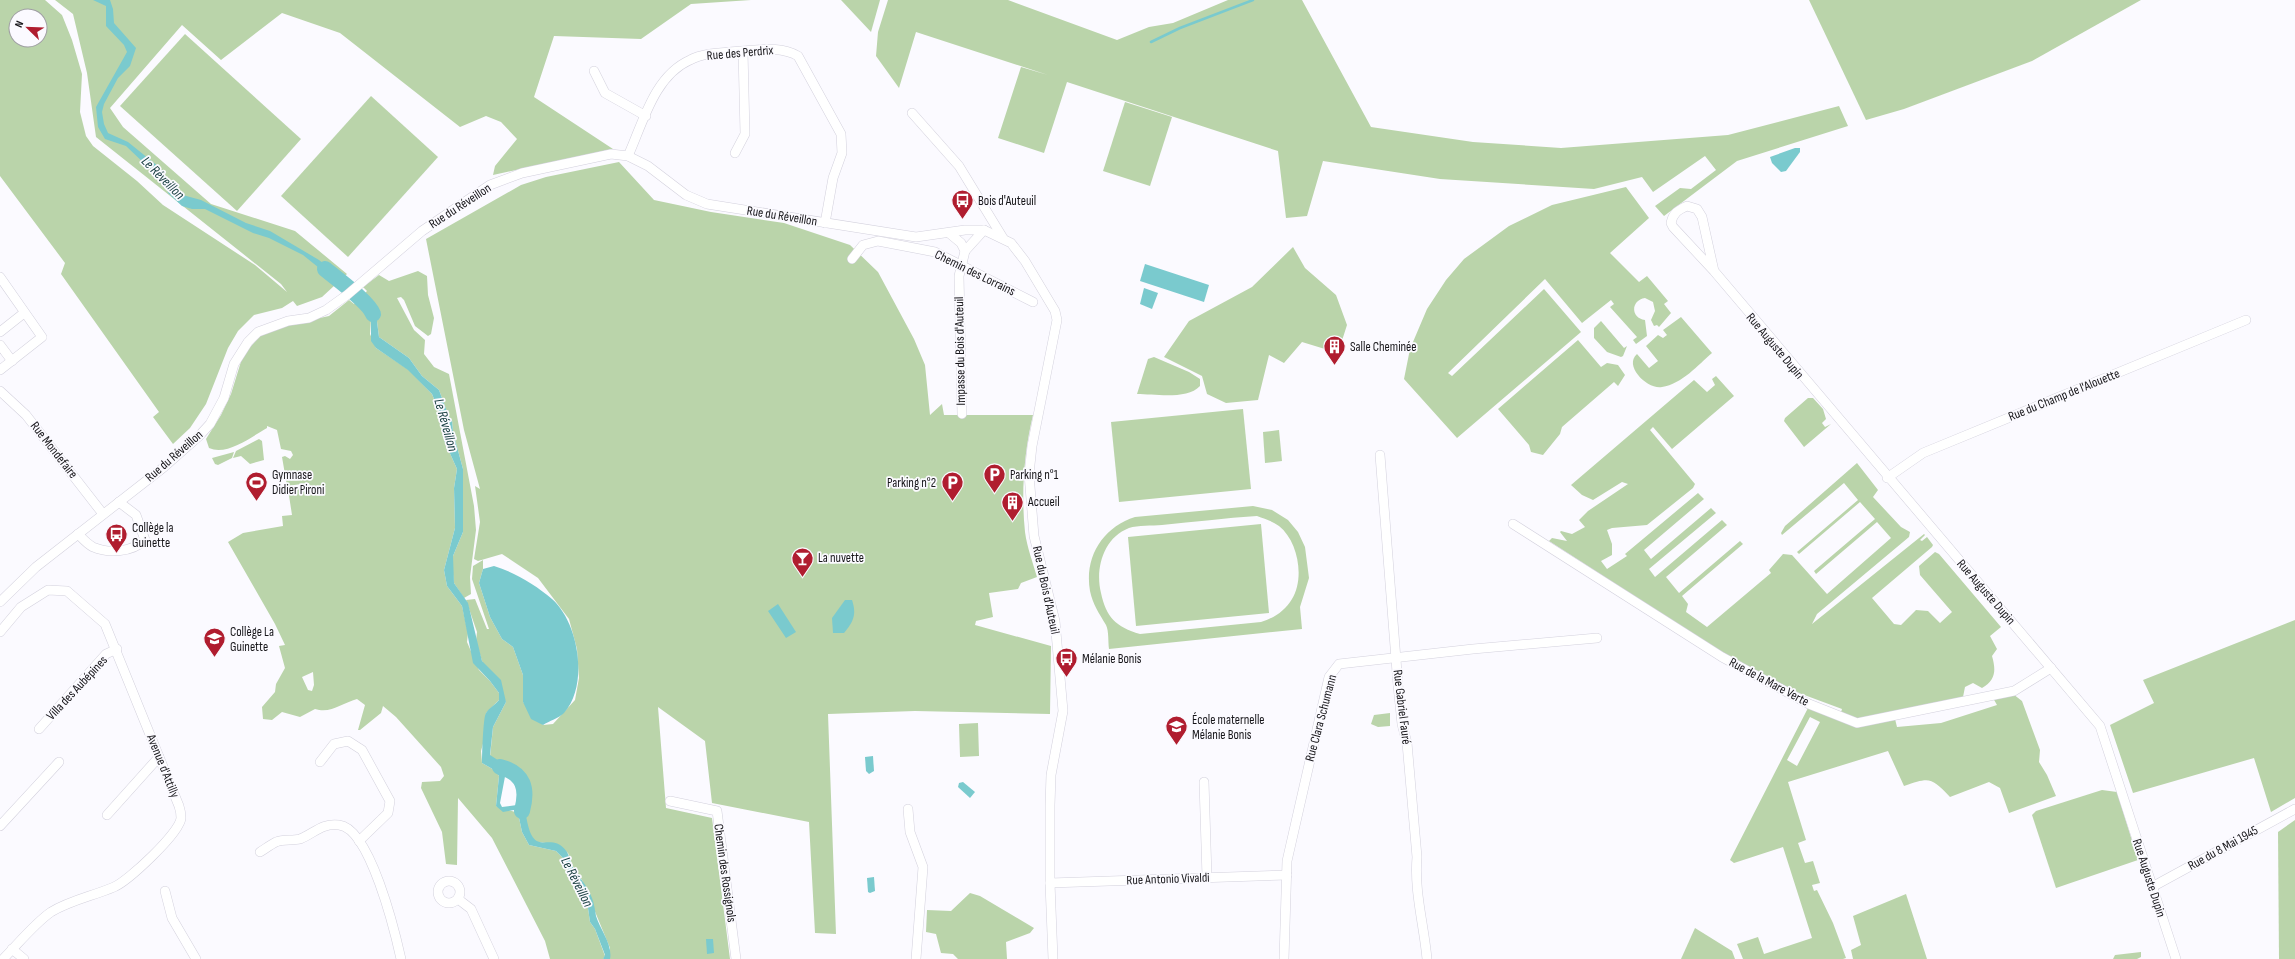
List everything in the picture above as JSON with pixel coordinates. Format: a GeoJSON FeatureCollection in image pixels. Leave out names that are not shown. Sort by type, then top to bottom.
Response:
{"type":"FeatureCollection","features":[{"type":"Feature","properties":{"kind":"street","name":"Rue des Perdrix"},"geometry":{"type":"LineString","coordinates":[[628,156],[660,86],[672,71],[690,60],[709,54],[743,51],[787,50],[798,56],[841,134],[842,153],[833,178],[825,223]]}},
{"type":"Feature","properties":{"kind":"street"},"geometry":{"type":"LineString","coordinates":[[735,153],[745,134],[743,51]]}},
{"type":"Feature","properties":{"kind":"street"},"geometry":{"type":"LineString","coordinates":[[594,72],[605,93],[646,116]]}},
{"type":"Feature","properties":{"kind":"street"},"geometry":{"type":"LineString","coordinates":[[912,113],[959,166],[1003,238]]}},
{"type":"Feature","properties":{"kind":"street","name":"Rue du Réveillon"},"geometry":{"type":"LineString","coordinates":[[0,602],[36,567],[186,449],[210,424],[224,398],[234,364],[248,342],[258,332],[288,321],[309,318],[350,292],[422,231],[490,185],[522,173],[592,157],[611,154],[628,156],[648,166],[686,195],[707,204],[916,237],[984,230],[1011,243],[1025,261],[1055,311],[1057,320]]}},
{"type":"Feature","properties":{"kind":"street","name":"Rue Auguste Dupin"},"geometry":{"type":"LineString","coordinates":[[1714,272],[1702,217],[1697,209],[1687,206],[1677,211],[1672,216],[1671,223],[2100,726],[2176,959]]}},
{"type":"Feature","properties":{"kind":"street"},"geometry":{"type":"LineString","coordinates":[[949,233],[961,243],[965,251],[984,230]]}},
{"type":"Feature","properties":{"kind":"street","name":"Chemin des Lorrains"},"geometry":{"type":"LineString","coordinates":[[852,259],[863,244],[878,241],[935,252],[1034,302]]}},
{"type":"Feature","properties":{"kind":"street","name":"Impasse du Bois d'Auteuil"},"geometry":{"type":"LineString","coordinates":[[962,414],[959,276],[960,264],[965,251]]}},
{"type":"Feature","properties":{"kind":"street"},"geometry":{"type":"LineString","coordinates":[[0,277],[42,337],[0,370]]}},
{"type":"Feature","properties":{"kind":"street"},"geometry":{"type":"LineString","coordinates":[[0,332],[24,313]]}},
{"type":"Feature","properties":{"kind":"street","name":"Rue du Bois d'Auteuil"},"geometry":{"type":"LineString","coordinates":[[1054,959],[1050,883],[1051,775],[1063,711],[1055,621],[1034,536],[1029,474],[1032,446],[1057,320]]}},
{"type":"Feature","properties":{"kind":"street","name":"Rue du Champ de l'Alouette"},"geometry":{"type":"LineString","coordinates":[[1887,478],[1922,453],[2246,320]]}},
{"type":"Feature","properties":{"kind":"street"},"geometry":{"type":"LineString","coordinates":[[0,345],[12,360]]}},
{"type":"Feature","properties":{"kind":"street","name":"Rue Mondefaire"},"geometry":{"type":"LineString","coordinates":[[0,391],[26,415],[103,514]]}},
{"type":"Feature","properties":{"kind":"street","name":"Rue Gabriel Fauré"},"geometry":{"type":"LineString","coordinates":[[1380,455],[1395,657],[1402,724],[1407,751],[1420,920],[1424,933],[1427,959]]}},
{"type":"Feature","properties":{"kind":"street"},"geometry":{"type":"LineString","coordinates":[[78,534],[92,546],[107,550],[116,551],[139,545],[145,540],[136,515],[119,502]]}},
{"type":"Feature","properties":{"kind":"street","name":"Rue de la Mare Verte"},"geometry":{"type":"LineString","coordinates":[[1513,524],[1722,657],[1809,704],[1857,723],[2014,691],[2051,668]]}},
{"type":"Feature","properties":{"kind":"street","name":"Avenue d'Attilly"},"geometry":{"type":"LineString","coordinates":[[0,632],[10,618],[32,599],[48,590],[67,591],[105,624],[117,649],[179,806],[181,819],[176,828],[140,869],[114,887],[66,904],[49,913],[3,959]]}},
{"type":"Feature","properties":{"kind":"street","name":"Rue Clara Schumann"},"geometry":{"type":"LineString","coordinates":[[1284,959],[1287,861],[1329,677],[1340,664],[1395,657],[1597,638]]}},
{"type":"Feature","properties":{"kind":"street","name":"Villa des Aubépines"},"geometry":{"type":"LineString","coordinates":[[39,729],[106,654],[117,649]]}},
{"type":"Feature","properties":{"kind":"street"},"geometry":{"type":"LineString","coordinates":[[320,762],[334,744],[348,741],[362,750],[390,801],[388,813],[359,841]]}},
{"type":"Feature","properties":{"kind":"street"},"geometry":{"type":"LineString","coordinates":[[108,815],[159,757]]}},
{"type":"Feature","properties":{"kind":"street"},"geometry":{"type":"LineString","coordinates":[[0,826],[59,762]]}},
{"type":"Feature","properties":{"kind":"street"},"geometry":{"type":"LineString","coordinates":[[1204,782],[1207,877]]}},
{"type":"Feature","properties":{"kind":"street","name":"Chemin des Rossignols"},"geometry":{"type":"LineString","coordinates":[[670,801],[717,811],[736,959]]}},
{"type":"Feature","properties":{"kind":"street","name":"Rue du 8 Mai 1945"},"geometry":{"type":"LineString","coordinates":[[2152,886],[2295,808]]}},
{"type":"Feature","properties":{"kind":"street"},"geometry":{"type":"LineString","coordinates":[[908,809],[910,832],[923,867],[916,959]]}},
{"type":"Feature","properties":{"kind":"street"},"geometry":{"type":"LineString","coordinates":[[260,852],[276,842],[298,840],[310,835],[324,825],[341,825],[354,832],[368,856],[389,909],[401,959]]}},
{"type":"Feature","properties":{"kind":"street","name":"Rue Antonio Vivaldi"},"geometry":{"type":"LineString","coordinates":[[1050,883],[1287,875]]}},
{"type":"Feature","properties":{"kind":"street"},"geometry":{"type":"LineString","coordinates":[[165,891],[172,918],[196,959]]}},
{"type":"Feature","properties":{"kind":"street"},"geometry":{"type":"LineString","coordinates":[[458,899],[471,909],[494,959]]}},
{"type":"Feature","properties":{"kind":"street"},"geometry":{"type":"LineString","coordinates":[[12,949],[24,959]]}},
{"type":"Feature","properties":{"kind":"green space"},"geometry":{"type":"Polygon","coordinates":[[[0,0],[45,0],[62,15],[72,40],[82,74],[80,112],[86,136],[93,146],[137,181],[163,205],[255,265],[287,292],[281,284],[96,137],[87,73],[73,14],[55,0],[751,0],[691,4],[641,39],[554,36],[534,97],[613,149],[493,175],[495,166],[517,139],[501,122],[486,116],[460,127],[340,33],[282,13],[221,60],[182,25],[110,108],[123,127],[211,204],[295,231],[347,274],[322,297],[297,306],[293,301],[282,308],[254,315],[238,331],[228,348],[206,404],[190,428],[173,444],[153,417],[159,412],[61,274],[65,263],[0,176],[0,0]]]}},
{"type":"Feature","properties":{"kind":"green space"},"geometry":{"type":"Polygon","coordinates":[[[841,0],[880,0],[871,32],[841,0]]]}},
{"type":"Feature","properties":{"kind":"green space"},"geometry":{"type":"Polygon","coordinates":[[[888,0],[1008,0],[1117,40],[1149,27],[1173,23],[1228,0],[1302,0],[1371,127],[1473,142],[1561,148],[1728,135],[1839,106],[1848,126],[1737,161],[1664,216],[1655,206],[1680,188],[1691,189],[1716,170],[1705,156],[1653,192],[1642,177],[1594,189],[1440,179],[1323,161],[1307,216],[1286,218],[1278,151],[1067,82],[1044,153],[998,138],[1021,67],[1048,75],[916,32],[899,88],[876,56],[878,32],[888,0]]]}},
{"type":"Feature","properties":{"kind":"green space"},"geometry":{"type":"Polygon","coordinates":[[[1809,0],[2141,0],[2032,61],[1904,109],[1866,120],[1809,0]]]}},
{"type":"Feature","properties":{"kind":"green space"},"geometry":{"type":"Polygon","coordinates":[[[185,34],[301,139],[237,211],[120,106],[185,34]]]}},
{"type":"Feature","properties":{"kind":"green space"},"geometry":{"type":"Polygon","coordinates":[[[371,96],[438,157],[348,257],[281,196],[371,96]]]}},
{"type":"Feature","properties":{"kind":"green space"},"geometry":{"type":"Polygon","coordinates":[[[1125,102],[1172,117],[1150,186],[1103,171],[1125,102]]]}},
{"type":"Feature","properties":{"kind":"green space"},"geometry":{"type":"Polygon","coordinates":[[[619,162],[654,200],[711,212],[784,223],[850,245],[878,272],[914,339],[925,365],[930,415],[942,404],[944,415],[1033,415],[1025,458],[1023,503],[1026,538],[1037,577],[1021,583],[1018,589],[989,593],[993,617],[976,621],[975,625],[1051,646],[1050,714],[915,711],[828,714],[836,934],[815,933],[809,822],[712,803],[705,741],[658,707],[666,808],[712,818],[730,959],[610,959],[610,948],[582,880],[574,869],[568,853],[556,844],[536,842],[533,839],[528,830],[525,816],[525,807],[529,791],[525,781],[518,773],[490,757],[493,727],[506,702],[482,661],[476,641],[477,632],[466,600],[475,599],[487,629],[489,629],[472,579],[473,566],[483,560],[483,569],[479,583],[490,617],[502,639],[513,647],[523,675],[523,702],[543,725],[553,724],[575,700],[579,678],[577,649],[569,619],[538,578],[502,554],[478,561],[474,559],[480,522],[475,486],[480,489],[464,430],[426,239],[521,185],[546,177],[619,162]]]}},
{"type":"Feature","properties":{"kind":"green space"},"geometry":{"type":"Polygon","coordinates":[[[1626,187],[1649,218],[1610,253],[1639,282],[1647,276],[1668,301],[1664,304],[1671,313],[1659,327],[1657,325],[1654,326],[1651,320],[1655,311],[1653,302],[1645,298],[1640,299],[1635,305],[1634,309],[1635,313],[1640,319],[1645,320],[1647,336],[1636,344],[1633,340],[1637,337],[1610,307],[1614,304],[1611,300],[1582,323],[1545,279],[1448,373],[1452,376],[1544,289],[1581,332],[1457,438],[1404,379],[1410,349],[1427,309],[1446,280],[1464,259],[1509,226],[1552,205],[1626,187]]]}},
{"type":"Feature","properties":{"kind":"green space"},"geometry":{"type":"Polygon","coordinates":[[[1293,247],[1305,268],[1336,295],[1347,325],[1338,353],[1302,342],[1284,363],[1269,355],[1258,400],[1226,403],[1207,394],[1202,376],[1164,357],[1189,321],[1252,287],[1293,247]]]}},
{"type":"Feature","properties":{"kind":"green space"},"geometry":{"type":"Polygon","coordinates":[[[418,271],[427,276],[428,295],[434,318],[431,334],[428,336],[415,326],[404,300],[401,297],[397,298],[414,330],[425,340],[424,354],[434,367],[449,374],[474,506],[476,530],[470,577],[471,594],[464,598],[454,583],[453,574],[453,556],[463,532],[463,469],[453,432],[452,420],[449,417],[439,390],[422,376],[409,358],[379,337],[375,306],[363,295],[367,291],[363,287],[379,275],[389,281],[418,271]]]}},
{"type":"Feature","properties":{"kind":"green space"},"geometry":{"type":"Polygon","coordinates":[[[349,300],[354,304],[357,301],[371,319],[370,334],[376,348],[409,370],[432,394],[443,421],[444,440],[457,469],[454,488],[455,528],[444,570],[447,586],[462,606],[468,633],[467,642],[479,670],[499,693],[499,700],[486,713],[484,740],[481,751],[482,763],[496,771],[499,776],[496,806],[518,813],[522,832],[529,845],[556,851],[565,860],[569,873],[587,901],[590,922],[595,929],[605,956],[603,959],[550,959],[545,941],[492,838],[458,798],[457,865],[446,864],[442,832],[421,788],[422,782],[440,781],[444,776],[441,767],[396,717],[383,706],[381,713],[360,730],[358,730],[365,705],[357,699],[331,709],[315,709],[300,717],[282,712],[272,720],[263,719],[262,707],[275,692],[276,684],[285,668],[279,646],[285,645],[275,624],[228,542],[243,533],[283,526],[282,516],[292,515],[288,489],[310,486],[309,483],[287,486],[282,457],[285,456],[290,459],[293,455],[291,451],[281,449],[277,430],[267,426],[267,428],[239,444],[223,450],[209,448],[206,439],[221,415],[231,394],[243,355],[260,336],[288,325],[329,316],[349,300]],[[313,672],[302,677],[308,690],[312,691],[314,685],[313,672]]]}},
{"type":"Feature","properties":{"kind":"green space"},"geometry":{"type":"Polygon","coordinates":[[[1681,317],[1712,353],[1683,378],[1676,382],[1662,387],[1650,385],[1635,371],[1633,359],[1637,354],[1649,368],[1658,361],[1646,346],[1658,335],[1663,338],[1667,335],[1663,330],[1681,317]]]}},
{"type":"Feature","properties":{"kind":"green space"},"geometry":{"type":"Polygon","coordinates":[[[1601,321],[1624,348],[1627,346],[1623,356],[1621,357],[1607,352],[1594,338],[1594,328],[1601,321]]]}},
{"type":"Feature","properties":{"kind":"green space"},"geometry":{"type":"Polygon","coordinates":[[[1578,340],[1601,367],[1607,363],[1618,365],[1625,375],[1618,386],[1614,382],[1562,427],[1560,434],[1543,455],[1531,452],[1529,445],[1498,409],[1578,340]]]}},
{"type":"Feature","properties":{"kind":"green space"},"geometry":{"type":"Polygon","coordinates":[[[1154,357],[1189,372],[1200,379],[1200,386],[1187,393],[1179,395],[1137,394],[1148,359],[1154,357]]]}},
{"type":"Feature","properties":{"kind":"green space"},"geometry":{"type":"Polygon","coordinates":[[[1716,376],[1734,396],[1672,449],[1653,427],[1650,430],[1695,484],[1693,488],[1647,525],[1612,528],[1607,530],[1612,544],[1612,555],[1601,561],[1607,569],[1627,556],[1625,554],[1698,493],[1704,499],[1644,550],[1651,559],[1711,508],[1716,513],[1649,569],[1655,577],[1722,520],[1727,525],[1666,577],[1679,593],[1740,541],[1743,544],[1682,596],[1688,604],[1686,612],[1707,627],[1771,573],[1769,570],[1783,554],[1792,555],[1827,594],[1891,538],[1877,522],[1816,574],[1814,571],[1875,519],[1860,502],[1799,554],[1797,552],[1858,500],[1844,483],[1782,535],[1781,533],[1785,526],[1857,463],[1878,490],[1873,497],[1901,527],[1910,532],[1909,537],[1817,614],[1812,624],[1924,534],[1925,535],[1920,540],[1922,541],[1927,537],[1933,545],[1932,547],[1872,598],[1894,624],[1901,625],[1916,610],[1928,611],[1940,623],[1952,612],[1920,575],[1919,566],[1935,552],[1939,554],[2001,627],[1990,636],[1997,649],[1992,656],[1994,674],[1987,685],[1982,688],[1973,683],[1965,687],[1963,697],[1949,702],[1932,703],[1923,713],[1895,719],[1897,727],[1941,723],[1997,705],[1993,698],[2013,694],[2022,701],[2040,750],[2039,762],[2047,775],[2056,796],[2009,813],[2000,788],[1989,782],[1950,797],[1934,782],[1930,781],[1919,781],[1904,786],[1888,751],[1788,782],[1806,840],[1798,843],[1805,863],[1813,861],[1820,883],[1812,885],[1814,891],[1817,890],[1833,923],[1846,958],[1843,959],[1743,959],[1737,944],[1758,937],[1764,954],[1812,938],[1783,847],[1734,863],[1730,860],[1808,708],[1839,719],[1842,709],[1799,693],[1727,656],[1549,541],[1552,538],[1567,541],[1560,532],[1561,531],[1572,534],[1585,527],[1579,520],[1588,511],[1628,484],[1622,482],[1593,500],[1582,495],[1571,485],[1694,380],[1707,392],[1715,385],[1712,379],[1716,376]],[[1810,717],[1787,760],[1797,766],[1820,722],[1810,717]]]}},
{"type":"Feature","properties":{"kind":"green space"},"geometry":{"type":"Polygon","coordinates":[[[1808,398],[1813,398],[1823,409],[1826,419],[1822,423],[1825,427],[1831,424],[1804,447],[1784,421],[1785,418],[1808,398]]]}},
{"type":"Feature","properties":{"kind":"green space"},"geometry":{"type":"Polygon","coordinates":[[[1243,409],[1251,489],[1119,502],[1111,422],[1243,409]]]}},
{"type":"Feature","properties":{"kind":"green space"},"geometry":{"type":"Polygon","coordinates":[[[1279,430],[1282,461],[1265,463],[1263,432],[1279,430]]]}},
{"type":"Feature","properties":{"kind":"green space"},"geometry":{"type":"Polygon","coordinates":[[[259,439],[262,441],[264,460],[250,464],[241,456],[233,458],[236,451],[259,439]]]}},
{"type":"Feature","properties":{"kind":"green space"},"geometry":{"type":"Polygon","coordinates":[[[234,452],[232,458],[218,465],[215,464],[212,458],[234,452]]]}},
{"type":"Feature","properties":{"kind":"green space"},"geometry":{"type":"Polygon","coordinates":[[[1253,506],[1272,510],[1288,520],[1298,532],[1305,547],[1309,578],[1300,607],[1302,629],[1109,649],[1107,627],[1091,596],[1089,578],[1090,566],[1098,545],[1105,536],[1114,528],[1135,517],[1253,506]],[[1257,516],[1137,526],[1120,533],[1107,547],[1100,565],[1099,584],[1103,601],[1109,615],[1124,628],[1140,634],[1261,622],[1279,614],[1292,599],[1296,590],[1299,571],[1298,560],[1291,541],[1286,533],[1276,524],[1257,516]]]}},
{"type":"Feature","properties":{"kind":"green space"},"geometry":{"type":"Polygon","coordinates":[[[1261,524],[1269,613],[1136,626],[1128,537],[1261,524]]]}},
{"type":"Feature","properties":{"kind":"green space"},"geometry":{"type":"Polygon","coordinates":[[[2295,620],[2295,798],[2271,812],[2254,758],[2133,793],[2110,725],[2154,703],[2143,680],[2295,620]]]}},
{"type":"Feature","properties":{"kind":"green space"},"geometry":{"type":"Polygon","coordinates":[[[1390,713],[1390,726],[1378,727],[1371,724],[1374,715],[1390,713]]]}},
{"type":"Feature","properties":{"kind":"green space"},"geometry":{"type":"Polygon","coordinates":[[[978,723],[979,756],[960,757],[959,724],[978,723]]]}},
{"type":"Feature","properties":{"kind":"green space"},"geometry":{"type":"Polygon","coordinates":[[[2102,790],[2117,792],[2138,860],[2056,888],[2032,815],[2036,811],[2102,790]]]}},
{"type":"Feature","properties":{"kind":"green space"},"geometry":{"type":"Polygon","coordinates":[[[2295,820],[2295,959],[2279,959],[2278,832],[2295,820]]]}},
{"type":"Feature","properties":{"kind":"green space"},"geometry":{"type":"Polygon","coordinates":[[[970,893],[980,896],[1034,928],[1030,933],[1006,942],[1007,959],[958,959],[953,954],[941,953],[936,934],[926,932],[927,910],[951,911],[970,893]]]}},
{"type":"Feature","properties":{"kind":"green space"},"geometry":{"type":"Polygon","coordinates":[[[1906,894],[1927,959],[1853,959],[1851,950],[1861,945],[1853,916],[1906,894]]]}},
{"type":"Feature","properties":{"kind":"green space"},"geometry":{"type":"Polygon","coordinates":[[[1695,928],[1732,951],[1735,959],[1681,959],[1695,928]]]}},
{"type":"Feature","properties":{"kind":"green space"},"geometry":{"type":"Polygon","coordinates":[[[2141,952],[2141,957],[2137,959],[2113,959],[2115,955],[2141,952]]]}},
{"type":"Feature","properties":{"kind":"water"},"geometry":{"type":"Polygon","coordinates":[[[93,0],[110,0],[113,9],[114,23],[136,48],[130,66],[118,78],[104,104],[102,112],[104,124],[108,133],[128,142],[159,167],[179,194],[201,200],[246,223],[270,231],[319,260],[344,280],[338,286],[334,280],[303,255],[269,238],[253,233],[205,209],[192,209],[182,206],[168,193],[165,183],[159,174],[147,166],[126,146],[105,139],[98,127],[96,107],[127,52],[124,45],[106,26],[106,6],[93,0]]]}},
{"type":"Feature","properties":{"kind":"water"},"geometry":{"type":"Polygon","coordinates":[[[1795,148],[1800,148],[1800,152],[1786,171],[1781,172],[1772,163],[1770,157],[1795,148]]]}},
{"type":"Feature","properties":{"kind":"water"},"geometry":{"type":"Polygon","coordinates":[[[1145,264],[1209,285],[1204,302],[1140,281],[1145,264]]]}},
{"type":"Feature","properties":{"kind":"water"},"geometry":{"type":"Polygon","coordinates":[[[1144,288],[1158,293],[1152,309],[1140,304],[1144,288]]]}},
{"type":"Feature","properties":{"kind":"water"},"geometry":{"type":"Polygon","coordinates":[[[363,295],[375,306],[379,337],[409,358],[422,376],[439,390],[449,417],[452,420],[453,432],[463,469],[463,532],[453,556],[454,583],[468,603],[482,661],[501,680],[506,702],[493,727],[490,755],[507,766],[500,803],[502,807],[517,805],[525,808],[528,826],[532,836],[537,841],[560,845],[567,852],[573,867],[592,898],[596,916],[610,948],[610,959],[603,959],[605,955],[595,929],[590,922],[587,901],[569,873],[565,860],[556,851],[529,845],[522,832],[518,813],[514,810],[503,812],[496,806],[499,776],[496,771],[482,763],[482,753],[485,716],[487,711],[499,700],[499,693],[473,663],[462,606],[447,586],[444,570],[455,528],[454,488],[457,469],[444,440],[443,421],[432,394],[408,370],[376,348],[371,341],[371,319],[357,301],[363,295]]]}},
{"type":"Feature","properties":{"kind":"water"},"geometry":{"type":"Polygon","coordinates":[[[494,566],[524,580],[552,599],[569,623],[574,638],[578,654],[578,671],[572,701],[562,715],[543,725],[531,719],[523,702],[523,675],[513,647],[502,639],[490,617],[479,583],[483,569],[494,566]]]}},
{"type":"Feature","properties":{"kind":"water"},"geometry":{"type":"Polygon","coordinates":[[[845,600],[852,600],[854,610],[853,618],[844,633],[833,633],[832,618],[845,600]]]}},
{"type":"Feature","properties":{"kind":"water"},"geometry":{"type":"Polygon","coordinates":[[[778,604],[796,632],[786,638],[768,611],[778,604]]]}},
{"type":"Feature","properties":{"kind":"water"},"geometry":{"type":"Polygon","coordinates":[[[873,756],[874,771],[869,774],[866,771],[865,757],[873,756]]]}},
{"type":"Feature","properties":{"kind":"water"},"geometry":{"type":"Polygon","coordinates":[[[963,782],[975,792],[970,798],[958,787],[959,783],[963,782]]]}},
{"type":"Feature","properties":{"kind":"water"},"geometry":{"type":"Polygon","coordinates":[[[874,877],[875,891],[870,893],[868,892],[867,878],[874,877]]]}},
{"type":"Feature","properties":{"kind":"water"},"geometry":{"type":"Polygon","coordinates":[[[706,939],[713,939],[714,953],[707,954],[706,939]]]}},
{"type":"Feature","properties":{"kind":"waterway"},"geometry":{"type":"LineString","coordinates":[[1151,42],[1180,28],[1253,0]]}},
{"type":"Feature","properties":{"kind":"waterway","name":"Le Réveillon"},"geometry":{"type":"LineString","coordinates":[[325,269],[359,297],[373,314]]}},
{"type":"Feature","properties":{"kind":"waterway"},"geometry":{"type":"LineString","coordinates":[[500,767],[514,773],[522,783],[524,789],[524,803],[522,811]]}},
{"type":"Feature","properties":{"kind":"place","name":"Bois d'Auteuil"},"geometry":{"type":"Point","coordinates":[963,220]}},
{"type":"Feature","properties":{"kind":"place","name":"Salle Cheminée"},"geometry":{"type":"Point","coordinates":[1335,366]}},
{"type":"Feature","properties":{"kind":"place","name":"Parking n°1"},"geometry":{"type":"Point","coordinates":[995,494]}},
{"type":"Feature","properties":{"kind":"place","name":"Gymnase Didier Pironi"},"geometry":{"type":"Point","coordinates":[256,502]}},
{"type":"Feature","properties":{"kind":"place","name":"Parking n°2"},"geometry":{"type":"Point","coordinates":[952,502]}},
{"type":"Feature","properties":{"kind":"place","name":"Accueil"},"geometry":{"type":"Point","coordinates":[1013,522]}},
{"type":"Feature","properties":{"kind":"place","name":"Collège la Guinette"},"geometry":{"type":"Point","coordinates":[117,554]}},
{"type":"Feature","properties":{"kind":"place","name":"La nuvette"},"geometry":{"type":"Point","coordinates":[803,578]}},
{"type":"Feature","properties":{"kind":"place","name":"Collège La Guinette"},"geometry":{"type":"Point","coordinates":[215,658]}},
{"type":"Feature","properties":{"kind":"place","name":"Mélanie Bonis"},"geometry":{"type":"Point","coordinates":[1067,678]}},
{"type":"Feature","properties":{"kind":"place","name":"École maternelle Mélanie Bonis"},"geometry":{"type":"Point","coordinates":[1177,746]}}]}
